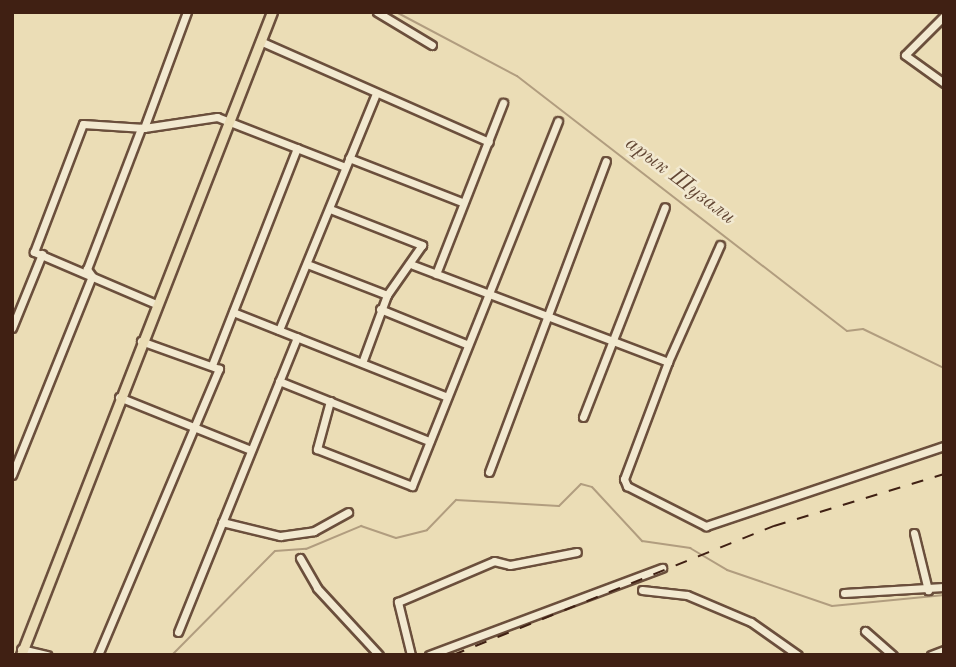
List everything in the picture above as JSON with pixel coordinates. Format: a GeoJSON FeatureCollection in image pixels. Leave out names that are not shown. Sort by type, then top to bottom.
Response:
{"type":"FeatureCollection","features":[{"type":"Feature","properties":{"kind":"main road"},"geometry":{"type":"LineString","coordinates":[[19,649],[272,12]]}},
{"type":"Feature","properties":{"kind":"street"},"geometry":{"type":"LineString","coordinates":[[92,276],[86,269],[187,12]]}},
{"type":"Feature","properties":{"kind":"street"},"geometry":{"type":"LineString","coordinates":[[377,12],[432,46]]}},
{"type":"Feature","properties":{"kind":"street"},"geometry":{"type":"LineString","coordinates":[[944,16],[905,55],[944,83]]}},
{"type":"Feature","properties":{"kind":"street"},"geometry":{"type":"LineString","coordinates":[[260,41],[367,85],[375,96],[489,142]]}},
{"type":"Feature","properties":{"kind":"street"},"geometry":{"type":"LineString","coordinates":[[279,330],[375,96]]}},
{"type":"Feature","properties":{"kind":"street"},"geometry":{"type":"LineString","coordinates":[[436,274],[503,103]]}},
{"type":"Feature","properties":{"kind":"street"},"geometry":{"type":"LineString","coordinates":[[156,304],[34,252],[83,124],[142,128],[229,120],[345,167]]}},
{"type":"Feature","properties":{"kind":"street"},"geometry":{"type":"LineString","coordinates":[[330,401],[317,449],[412,486],[445,396],[558,121]]}},
{"type":"Feature","properties":{"kind":"street"},"geometry":{"type":"LineString","coordinates":[[212,365],[297,148]]}},
{"type":"Feature","properties":{"kind":"street"},"geometry":{"type":"LineString","coordinates":[[349,158],[462,202]]}},
{"type":"Feature","properties":{"kind":"street"},"geometry":{"type":"LineString","coordinates":[[489,472],[606,161]]}},
{"type":"Feature","properties":{"kind":"street"},"geometry":{"type":"LineString","coordinates":[[583,417],[665,207]]}},
{"type":"Feature","properties":{"kind":"street"},"geometry":{"type":"LineString","coordinates":[[330,209],[422,246],[413,265],[387,295],[362,363]]}},
{"type":"Feature","properties":{"kind":"street"},"geometry":{"type":"LineString","coordinates":[[720,246],[668,362],[624,479],[706,526],[944,446]]}},
{"type":"Feature","properties":{"kind":"street"},"geometry":{"type":"LineString","coordinates":[[12,328],[42,254]]}},
{"type":"Feature","properties":{"kind":"street"},"geometry":{"type":"LineString","coordinates":[[307,264],[387,295]]}},
{"type":"Feature","properties":{"kind":"street"},"geometry":{"type":"LineString","coordinates":[[413,265],[668,362]]}},
{"type":"Feature","properties":{"kind":"street"},"geometry":{"type":"LineString","coordinates":[[12,475],[92,276]]}},
{"type":"Feature","properties":{"kind":"street"},"geometry":{"type":"LineString","coordinates":[[380,309],[466,344]]}},
{"type":"Feature","properties":{"kind":"street"},"geometry":{"type":"LineString","coordinates":[[233,312],[445,396]]}},
{"type":"Feature","properties":{"kind":"street"},"geometry":{"type":"LineString","coordinates":[[178,632],[296,337]]}},
{"type":"Feature","properties":{"kind":"street"},"geometry":{"type":"LineString","coordinates":[[98,655],[219,369],[141,341]]}},
{"type":"Feature","properties":{"kind":"street"},"geometry":{"type":"LineString","coordinates":[[279,381],[429,441]]}},
{"type":"Feature","properties":{"kind":"street"},"geometry":{"type":"LineString","coordinates":[[119,397],[251,450]]}},
{"type":"Feature","properties":{"kind":"street"},"geometry":{"type":"LineString","coordinates":[[222,522],[280,536],[314,531],[348,512]]}},
{"type":"Feature","properties":{"kind":"street"},"geometry":{"type":"LineString","coordinates":[[914,533],[928,590]]}},
{"type":"Feature","properties":{"kind":"street"},"geometry":{"type":"LineString","coordinates":[[411,655],[398,602],[494,561],[510,565],[577,552]]}},
{"type":"Feature","properties":{"kind":"street"},"geometry":{"type":"LineString","coordinates":[[300,558],[317,588],[379,655]]}},
{"type":"Feature","properties":{"kind":"street"},"geometry":{"type":"LineString","coordinates":[[429,655],[662,568]]}},
{"type":"Feature","properties":{"kind":"street"},"geometry":{"type":"LineString","coordinates":[[844,593],[944,587]]}},
{"type":"Feature","properties":{"kind":"street"},"geometry":{"type":"LineString","coordinates":[[642,590],[687,595],[751,622],[798,655]]}},
{"type":"Feature","properties":{"kind":"street"},"geometry":{"type":"LineString","coordinates":[[865,631],[893,655]]}},
{"type":"Feature","properties":{"kind":"street"},"geometry":{"type":"LineString","coordinates":[[19,649],[47,655]]}},
{"type":"Feature","properties":{"kind":"street"},"geometry":{"type":"LineString","coordinates":[[931,655],[944,650]]}},
{"type":"Feature","properties":{"kind":"waterway","name":"арык Шузали"},"geometry":{"type":"LineString","coordinates":[[396,12],[517,76],[847,331],[863,329],[944,368]]}},
{"type":"Feature","properties":{"kind":"waterway"},"geometry":{"type":"LineString","coordinates":[[172,655],[275,551],[306,549],[361,526],[396,538],[427,530],[456,500],[559,506],[581,484],[592,487],[642,541],[690,548],[727,570],[832,606],[944,595]]}},
{"type":"Feature","properties":{"kind":"railway"},"geometry":{"type":"LineString","coordinates":[[453,655],[774,526],[944,474]]}}]}
